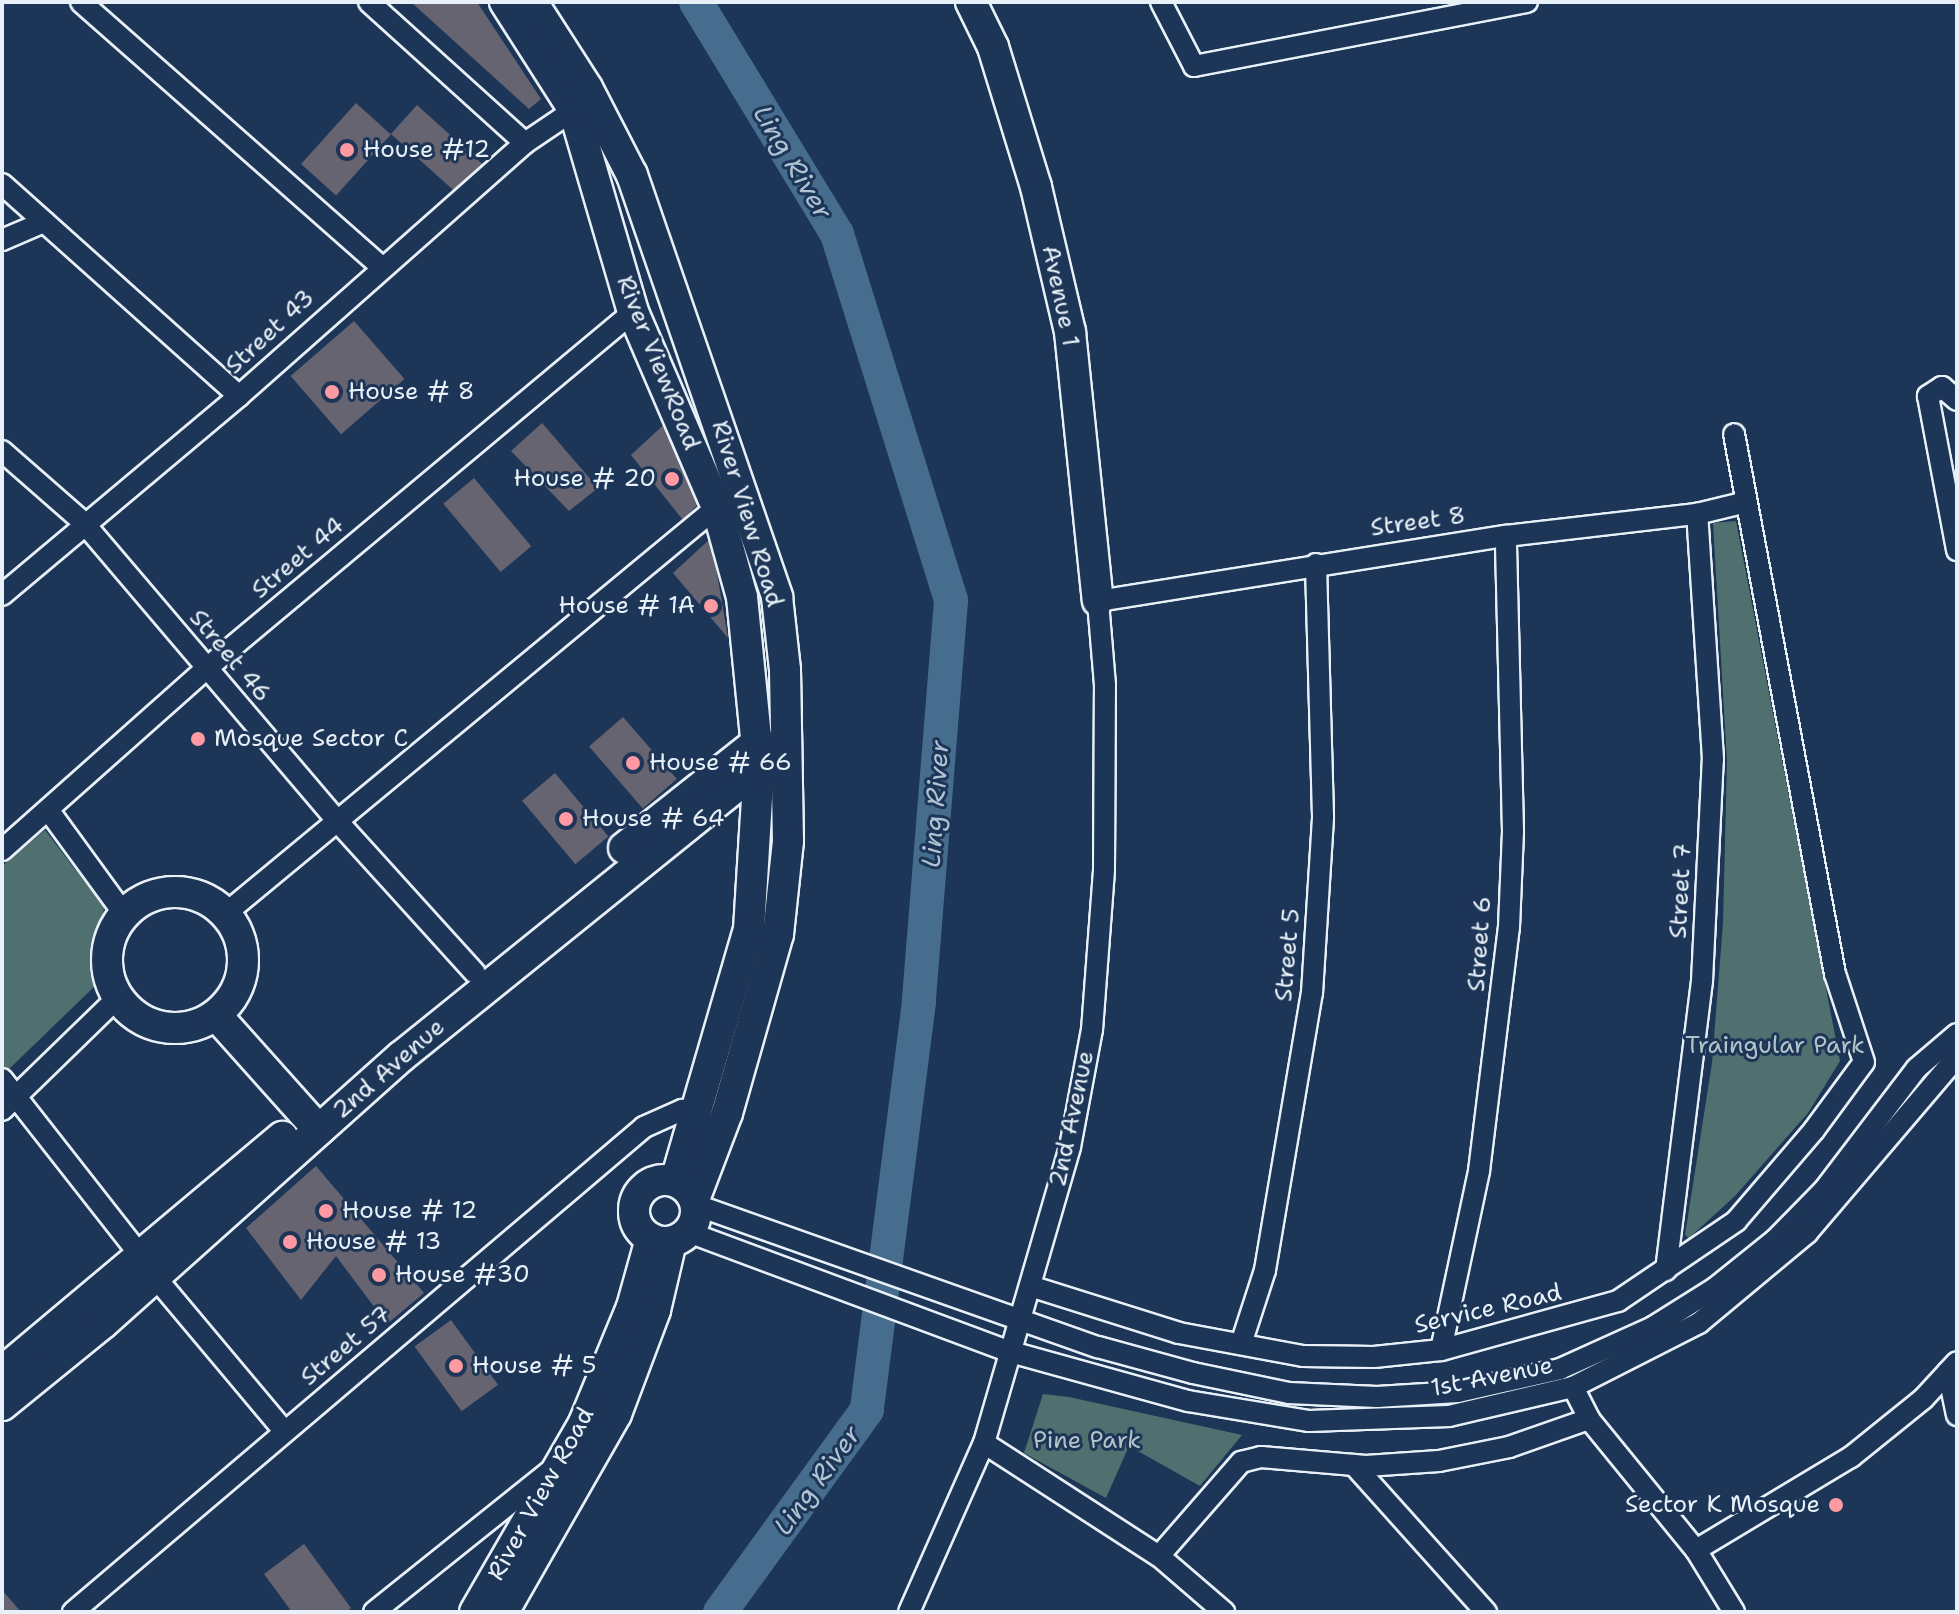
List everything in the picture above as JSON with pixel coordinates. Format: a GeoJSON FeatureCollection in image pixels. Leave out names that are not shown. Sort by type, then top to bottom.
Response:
{"type":"FeatureCollection","features":[{"type":"Feature","properties":{"kind":"street"},"geometry":{"type":"LineString","coordinates":[[81,2],[380,266]]}},
{"type":"Feature","properties":{"kind":"street"},"geometry":{"type":"LineString","coordinates":[[369,2],[525,143]]}},
{"type":"Feature","properties":{"kind":"street","name":"River ViewRoad"},"geometry":{"type":"LineString","coordinates":[[505,2],[574,110],[633,312],[717,507],[742,597],[758,754]]}},
{"type":"Feature","properties":{"kind":"street","name":"River View Road"},"geometry":{"type":"LineString","coordinates":[[503,1612],[616,1414],[655,1310],[727,1113],[778,934],[788,841],[787,735],[777,597],[638,189],[587,88],[532,2]]}},
{"type":"Feature","properties":{"kind":"street","name":"Avenue 1"},"geometry":{"type":"LineString","coordinates":[[971,2],[993,47],[1036,187],[1070,332],[1098,601]]}},
{"type":"Feature","properties":{"kind":"street"},"geometry":{"type":"LineString","coordinates":[[1161,2],[1194,66],[1431,11],[1527,2]]}},
{"type":"Feature","properties":{"kind":"street","name":"Street 43"},"geometry":{"type":"LineString","coordinates":[[2,595],[83,522],[239,396],[380,266],[525,143],[574,110]]}},
{"type":"Feature","properties":{"kind":"street"},"geometry":{"type":"LineString","coordinates":[[2,184],[239,396]]}},
{"type":"Feature","properties":{"kind":"street"},"geometry":{"type":"LineString","coordinates":[[2,240],[44,222]]}},
{"type":"Feature","properties":{"kind":"street","name":"Street 44"},"geometry":{"type":"LineString","coordinates":[[2,850],[207,668],[633,312]]}},
{"type":"Feature","properties":{"kind":"street"},"geometry":{"type":"LineString","coordinates":[[1957,400],[1942,387],[1928,396],[1957,550]]}},
{"type":"Feature","properties":{"kind":"street"},"geometry":{"type":"LineString","coordinates":[[1734,434],[1747,502]]}},
{"type":"Feature","properties":{"kind":"street","name":"Street 46"},"geometry":{"type":"LineString","coordinates":[[2,451],[83,522],[338,822],[475,973]]}},
{"type":"Feature","properties":{"kind":"street","name":"Street 8"},"geometry":{"type":"LineString","coordinates":[[1098,601],[1506,536],[1697,514],[1747,502]]}},
{"type":"Feature","properties":{"kind":"street","name":"Service Road"},"geometry":{"type":"LineString","coordinates":[[1030,1286],[1179,1333],[1303,1356],[1374,1357],[1441,1350],[1618,1301],[1736,1221],[1864,1062],[1835,974],[1747,502]]}},
{"type":"Feature","properties":{"kind":"street"},"geometry":{"type":"LineString","coordinates":[[225,914],[717,507]]}},
{"type":"Feature","properties":{"kind":"street","name":"Street 7"},"geometry":{"type":"LineString","coordinates":[[1666,1270],[1702,981],[1713,759],[1697,514]]}},
{"type":"Feature","properties":{"kind":"street","name":"Street 6"},"geometry":{"type":"LineString","coordinates":[[1441,1350],[1479,1171],[1509,927],[1513,831],[1506,536]]}},
{"type":"Feature","properties":{"kind":"street","name":"Street 5"},"geometry":{"type":"LineString","coordinates":[[1241,1344],[1265,1270],[1312,993],[1323,816],[1316,564]]}},
{"type":"Feature","properties":{"kind":"street","name":"2nd Avenue"},"geometry":{"type":"LineString","coordinates":[[909,1612],[984,1443],[1070,1147],[1092,1030],[1104,869],[1105,685],[1098,601]]}},
{"type":"Feature","properties":{"kind":"street","name":"2nd Avenue"},"geometry":{"type":"LineString","coordinates":[[2,1405],[147,1266],[314,1123],[475,973],[758,754],[787,735]]}},
{"type":"Feature","properties":{"kind":"street","name":"River View Road"},"geometry":{"type":"LineString","coordinates":[[475,1612],[561,1462],[632,1307],[688,1218],[698,1113],[749,929],[758,754]]}},
{"type":"Feature","properties":{"kind":"street","name":"2nd Avenue"},"geometry":{"type":"LineString","coordinates":[[314,1123],[402,1056],[758,754]]}},
{"type":"Feature","properties":{"kind":"street"},"geometry":{"type":"LineString","coordinates":[[49,811],[124,914]]}},
{"type":"Feature","properties":{"kind":"street"},"geometry":{"type":"LineString","coordinates":[[163,893],[207,900],[225,914],[243,955],[232,998],[216,1015],[174,1029],[133,1014],[118,997],[107,954],[124,914],[163,893]]}},
{"type":"Feature","properties":{"kind":"street"},"geometry":{"type":"LineString","coordinates":[[2,1110],[118,997]]}},
{"type":"Feature","properties":{"kind":"street"},"geometry":{"type":"LineString","coordinates":[[216,1015],[314,1123]]}},
{"type":"Feature","properties":{"kind":"street","name":"1st Avenue"},"geometry":{"type":"LineString","coordinates":[[688,1218],[948,1291],[1098,1347],[1289,1393],[1377,1397],[1458,1392],[1560,1369],[1653,1327],[1775,1240],[1824,1190],[1917,1068],[1957,1034]]}},
{"type":"Feature","properties":{"kind":"street","name":"1st Avenue"},"geometry":{"type":"LineString","coordinates":[[688,1218],[1011,1352],[1188,1401],[1309,1421],[1449,1416],[1573,1387],[1699,1323],[1764,1274],[1858,1177],[1957,1057]]}},
{"type":"Feature","properties":{"kind":"street"},"geometry":{"type":"LineString","coordinates":[[2,1079],[19,1096],[147,1266],[284,1431]]}},
{"type":"Feature","properties":{"kind":"street","name":"Street 57"},"geometry":{"type":"LineString","coordinates":[[73,1612],[644,1127],[682,1110],[698,1113]]}},
{"type":"Feature","properties":{"kind":"street","name":"2nd Avenue"},"geometry":{"type":"LineString","coordinates":[[2,1372],[147,1266]]}},
{"type":"Feature","properties":{"kind":"street"},"geometry":{"type":"LineString","coordinates":[[1952,1367],[1957,1415]]}},
{"type":"Feature","properties":{"kind":"street"},"geometry":{"type":"LineString","coordinates":[[1696,1550],[1851,1457],[1952,1367]]}},
{"type":"Feature","properties":{"kind":"street"},"geometry":{"type":"LineString","coordinates":[[1573,1387],[1589,1419],[1696,1550],[1734,1612]]}},
{"type":"Feature","properties":{"kind":"street"},"geometry":{"type":"LineString","coordinates":[[1159,1556],[1241,1462],[1261,1457],[1354,1465],[1439,1461],[1495,1450],[1589,1419]]}},
{"type":"Feature","properties":{"kind":"street"},"geometry":{"type":"LineString","coordinates":[[984,1443],[1159,1556],[1224,1612]]}},
{"type":"Feature","properties":{"kind":"street"},"geometry":{"type":"LineString","coordinates":[[374,1612],[561,1462]]}},
{"type":"Feature","properties":{"kind":"street"},"geometry":{"type":"LineString","coordinates":[[1354,1465],[1486,1612]]}},
{"type":"Feature","properties":{"kind":"green space","name":"Traingular Park"},"geometry":{"type":"Polygon","coordinates":[[[1736,521],[1840,1061],[1808,1113],[1735,1196],[1689,1238],[1685,1235],[1712,1063],[1723,923],[1727,761],[1713,523],[1736,521]]]}},
{"type":"Feature","properties":{"kind":"green space"},"geometry":{"type":"Polygon","coordinates":[[[45,830],[104,907],[96,985],[7,1071],[2,1066],[2,866],[45,830]]]}},
{"type":"Feature","properties":{"kind":"green space","name":"Pine Park"},"geometry":{"type":"Polygon","coordinates":[[[1043,1394],[1242,1435],[1200,1486],[1129,1446],[1106,1498],[1024,1453],[1043,1394]]]}},
{"type":"Feature","properties":{"kind":"building"},"geometry":{"type":"Polygon","coordinates":[[[411,2],[477,2],[541,99],[529,109],[411,2]]]}},
{"type":"Feature","properties":{"kind":"building","name":"House #12"},"geometry":{"type":"Polygon","coordinates":[[[356,103],[391,134],[336,195],[301,164],[356,103]]]}},
{"type":"Feature","properties":{"kind":"building"},"geometry":{"type":"Polygon","coordinates":[[[417,105],[485,166],[459,195],[391,134],[417,105]]]}},
{"type":"Feature","properties":{"kind":"building"},"geometry":{"type":"Polygon","coordinates":[[[354,321],[405,379],[341,434],[291,376],[354,321]]]}},
{"type":"Feature","properties":{"kind":"building","name":"House # 20"},"geometry":{"type":"Polygon","coordinates":[[[671,418],[699,503],[683,520],[631,455],[671,418]]]}},
{"type":"Feature","properties":{"kind":"building"},"geometry":{"type":"Polygon","coordinates":[[[542,423],[598,488],[569,511],[511,451],[542,423]]]}},
{"type":"Feature","properties":{"kind":"building"},"geometry":{"type":"Polygon","coordinates":[[[474,478],[531,546],[501,572],[443,504],[474,478]]]}},
{"type":"Feature","properties":{"kind":"building","name":"House # 1A"},"geometry":{"type":"Polygon","coordinates":[[[711,538],[728,638],[673,573],[711,538]]]}},
{"type":"Feature","properties":{"kind":"building","name":"House # 66"},"geometry":{"type":"Polygon","coordinates":[[[623,717],[677,779],[643,808],[589,747],[623,717]]]}},
{"type":"Feature","properties":{"kind":"building","name":"House # 64"},"geometry":{"type":"Polygon","coordinates":[[[555,773],[608,837],[575,864],[522,801],[555,773]]]}},
{"type":"Feature","properties":{"kind":"building"},"geometry":{"type":"Polygon","coordinates":[[[316,1166],[424,1293],[387,1324],[336,1256],[301,1300],[246,1228],[316,1166]]]}},
{"type":"Feature","properties":{"kind":"building","name":"House # 5"},"geometry":{"type":"Polygon","coordinates":[[[451,1320],[498,1385],[462,1411],[415,1346],[451,1320]]]}},
{"type":"Feature","properties":{"kind":"building"},"geometry":{"type":"Polygon","coordinates":[[[304,1544],[351,1608],[346,1612],[292,1612],[264,1574],[304,1544]]]}},
{"type":"Feature","properties":{"kind":"building"},"geometry":{"type":"Polygon","coordinates":[[[2,1590],[21,1612],[2,1612],[2,1590]]]}},
{"type":"Feature","properties":{"kind":"waterway","name":"Ling River"},"geometry":{"type":"LineString","coordinates":[[696,2],[837,234],[951,601],[919,1002],[867,1410],[720,1612]]}},
{"type":"Feature","properties":{"kind":"place","name":"House #12"},"geometry":{"type":"Point","coordinates":[347,150]}},
{"type":"Feature","properties":{"kind":"place","name":"House # 8"},"geometry":{"type":"Point","coordinates":[332,392]}},
{"type":"Feature","properties":{"kind":"place","name":"House # 20"},"geometry":{"type":"Point","coordinates":[672,479]}},
{"type":"Feature","properties":{"kind":"place","name":"House # 1A"},"geometry":{"type":"Point","coordinates":[711,606]}},
{"type":"Feature","properties":{"kind":"place","name":"Mosque Sector C"},"geometry":{"type":"Point","coordinates":[198,739]}},
{"type":"Feature","properties":{"kind":"place","name":"House # 66"},"geometry":{"type":"Point","coordinates":[633,763]}},
{"type":"Feature","properties":{"kind":"place","name":"House # 64"},"geometry":{"type":"Point","coordinates":[566,819]}},
{"type":"Feature","properties":{"kind":"place","name":"House # 12"},"geometry":{"type":"Point","coordinates":[326,1211]}},
{"type":"Feature","properties":{"kind":"place","name":"House # 13"},"geometry":{"type":"Point","coordinates":[290,1242]}},
{"type":"Feature","properties":{"kind":"place","name":"House #30"},"geometry":{"type":"Point","coordinates":[379,1275]}},
{"type":"Feature","properties":{"kind":"place","name":"House # 5"},"geometry":{"type":"Point","coordinates":[456,1366]}},
{"type":"Feature","properties":{"kind":"place","name":"Sector K Mosque"},"geometry":{"type":"Point","coordinates":[1836,1505]}}]}
